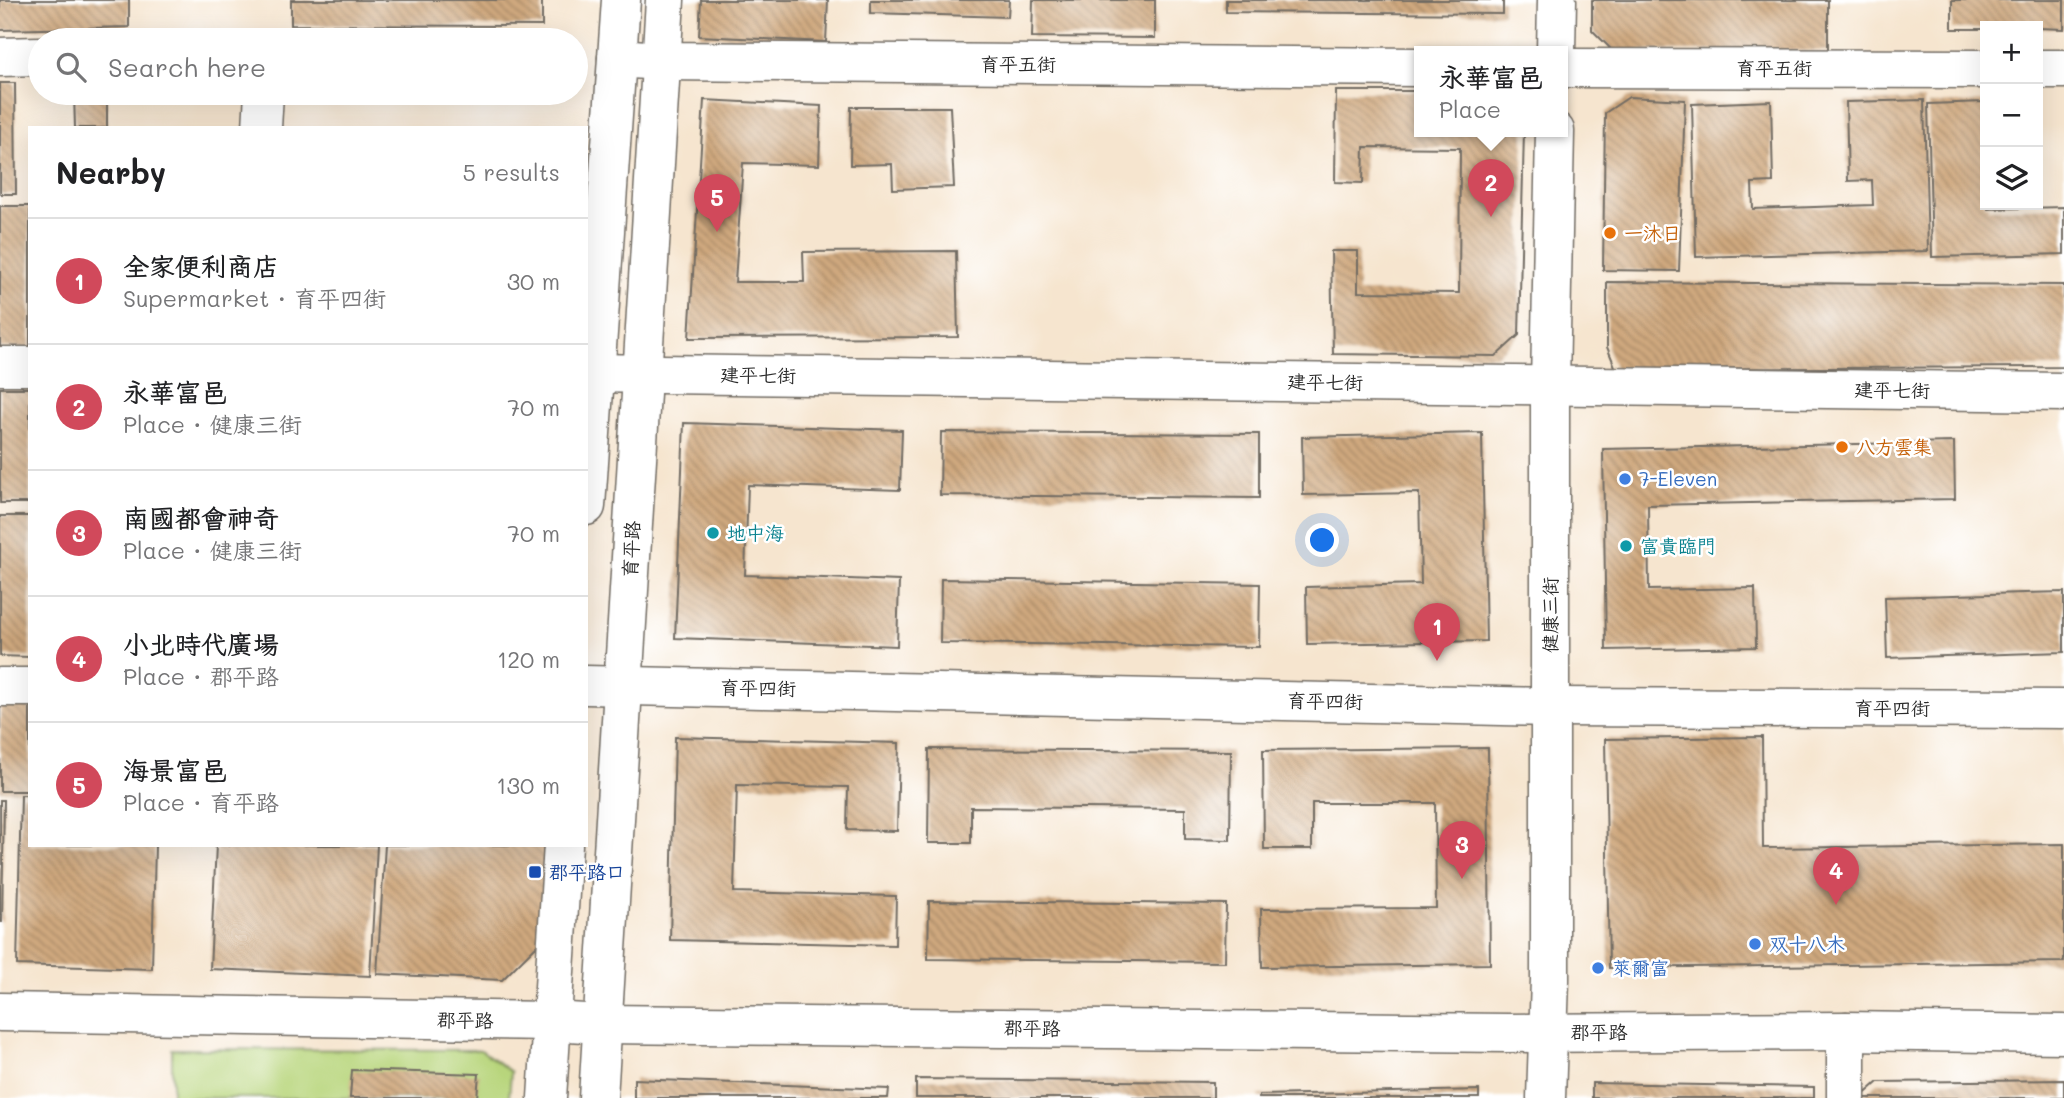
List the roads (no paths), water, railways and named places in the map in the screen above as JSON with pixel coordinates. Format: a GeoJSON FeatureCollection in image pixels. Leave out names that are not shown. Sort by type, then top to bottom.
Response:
{"type":"FeatureCollection","features":[{"type":"Feature","properties":{"kind":"street"},"geometry":{"type":"LineString","coordinates":[[588,453],[591,374],[621,0]]}},
{"type":"Feature","properties":{"kind":"street","name":"育平路"},"geometry":{"type":"LineString","coordinates":[[598,1098],[602,1024],[605,685],[642,374],[665,0]]}},
{"type":"Feature","properties":{"kind":"street"},"geometry":{"type":"LineString","coordinates":[[1556,46],[1557,0]]}},
{"type":"Feature","properties":{"kind":"street"},"geometry":{"type":"LineString","coordinates":[[0,57],[28,56]]}},
{"type":"Feature","properties":{"kind":"street","name":"育平五街"},"geometry":{"type":"LineString","coordinates":[[617,58],[661,61],[1414,67]]}},
{"type":"Feature","properties":{"kind":"street","name":"育平五街"},"geometry":{"type":"LineString","coordinates":[[1568,68],[1980,69]]}},
{"type":"Feature","properties":{"kind":"street"},"geometry":{"type":"LineString","coordinates":[[2043,69],[2064,69]]}},
{"type":"Feature","properties":{"kind":"street"},"geometry":{"type":"LineString","coordinates":[[262,126],[263,105]]}},
{"type":"Feature","properties":{"kind":"street","name":"健康三街"},"geometry":{"type":"LineString","coordinates":[[1546,1098],[1546,1033],[1550,980],[1550,385],[1555,137]]}},
{"type":"Feature","properties":{"kind":"street"},"geometry":{"type":"LineString","coordinates":[[0,366],[28,366]]}},
{"type":"Feature","properties":{"kind":"street","name":"建平七街"},"geometry":{"type":"LineString","coordinates":[[591,374],[2064,392]]}},
{"type":"Feature","properties":{"kind":"street","name":"育平四街"},"geometry":{"type":"LineString","coordinates":[[605,685],[1550,707],[2064,709]]}},
{"type":"Feature","properties":{"kind":"street"},"geometry":{"type":"LineString","coordinates":[[0,687],[28,687]]}},
{"type":"Feature","properties":{"kind":"street"},"geometry":{"type":"LineString","coordinates":[[547,1098],[563,847]]}},
{"type":"Feature","properties":{"kind":"street","name":"郡平路"},"geometry":{"type":"LineString","coordinates":[[0,1012],[602,1024],[1546,1033],[1846,1031],[2064,1034]]}},
{"type":"Feature","properties":{"kind":"street"},"geometry":{"type":"LineString","coordinates":[[1846,1031],[1846,1098]]}},
{"type":"Feature","properties":{"kind":"place","name":"永華富邑"},"geometry":{"type":"Point","coordinates":[1491,217]}},
{"type":"Feature","properties":{"kind":"place","name":"海景富邑"},"geometry":{"type":"Point","coordinates":[717,232]}},
{"type":"Feature","properties":{"kind":"place","name":"一沐日"},"geometry":{"type":"Point","coordinates":[1610,233]}},
{"type":"Feature","properties":{"kind":"place","name":"八方雲集"},"geometry":{"type":"Point","coordinates":[1842,447]}},
{"type":"Feature","properties":{"kind":"place","name":"7-Eleven"},"geometry":{"type":"Point","coordinates":[1625,479]}},
{"type":"Feature","properties":{"kind":"place","name":"地中海"},"geometry":{"type":"Point","coordinates":[713,533]}},
{"type":"Feature","properties":{"kind":"place","name":"富貴臨門"},"geometry":{"type":"Point","coordinates":[1626,546]}},
{"type":"Feature","properties":{"kind":"place","name":"全家便利商店"},"geometry":{"type":"Point","coordinates":[1437,661]}},
{"type":"Feature","properties":{"kind":"place","name":"郡平路口"},"geometry":{"type":"Point","coordinates":[535,872]}},
{"type":"Feature","properties":{"kind":"place","name":"南國都會神奇"},"geometry":{"type":"Point","coordinates":[1462,879]}},
{"type":"Feature","properties":{"kind":"place","name":"小北時代廣場"},"geometry":{"type":"Point","coordinates":[1836,905]}},
{"type":"Feature","properties":{"kind":"place","name":"双十八木"},"geometry":{"type":"Point","coordinates":[1755,944]}},
{"type":"Feature","properties":{"kind":"place","name":"萊爾富"},"geometry":{"type":"Point","coordinates":[1598,968]}}]}
